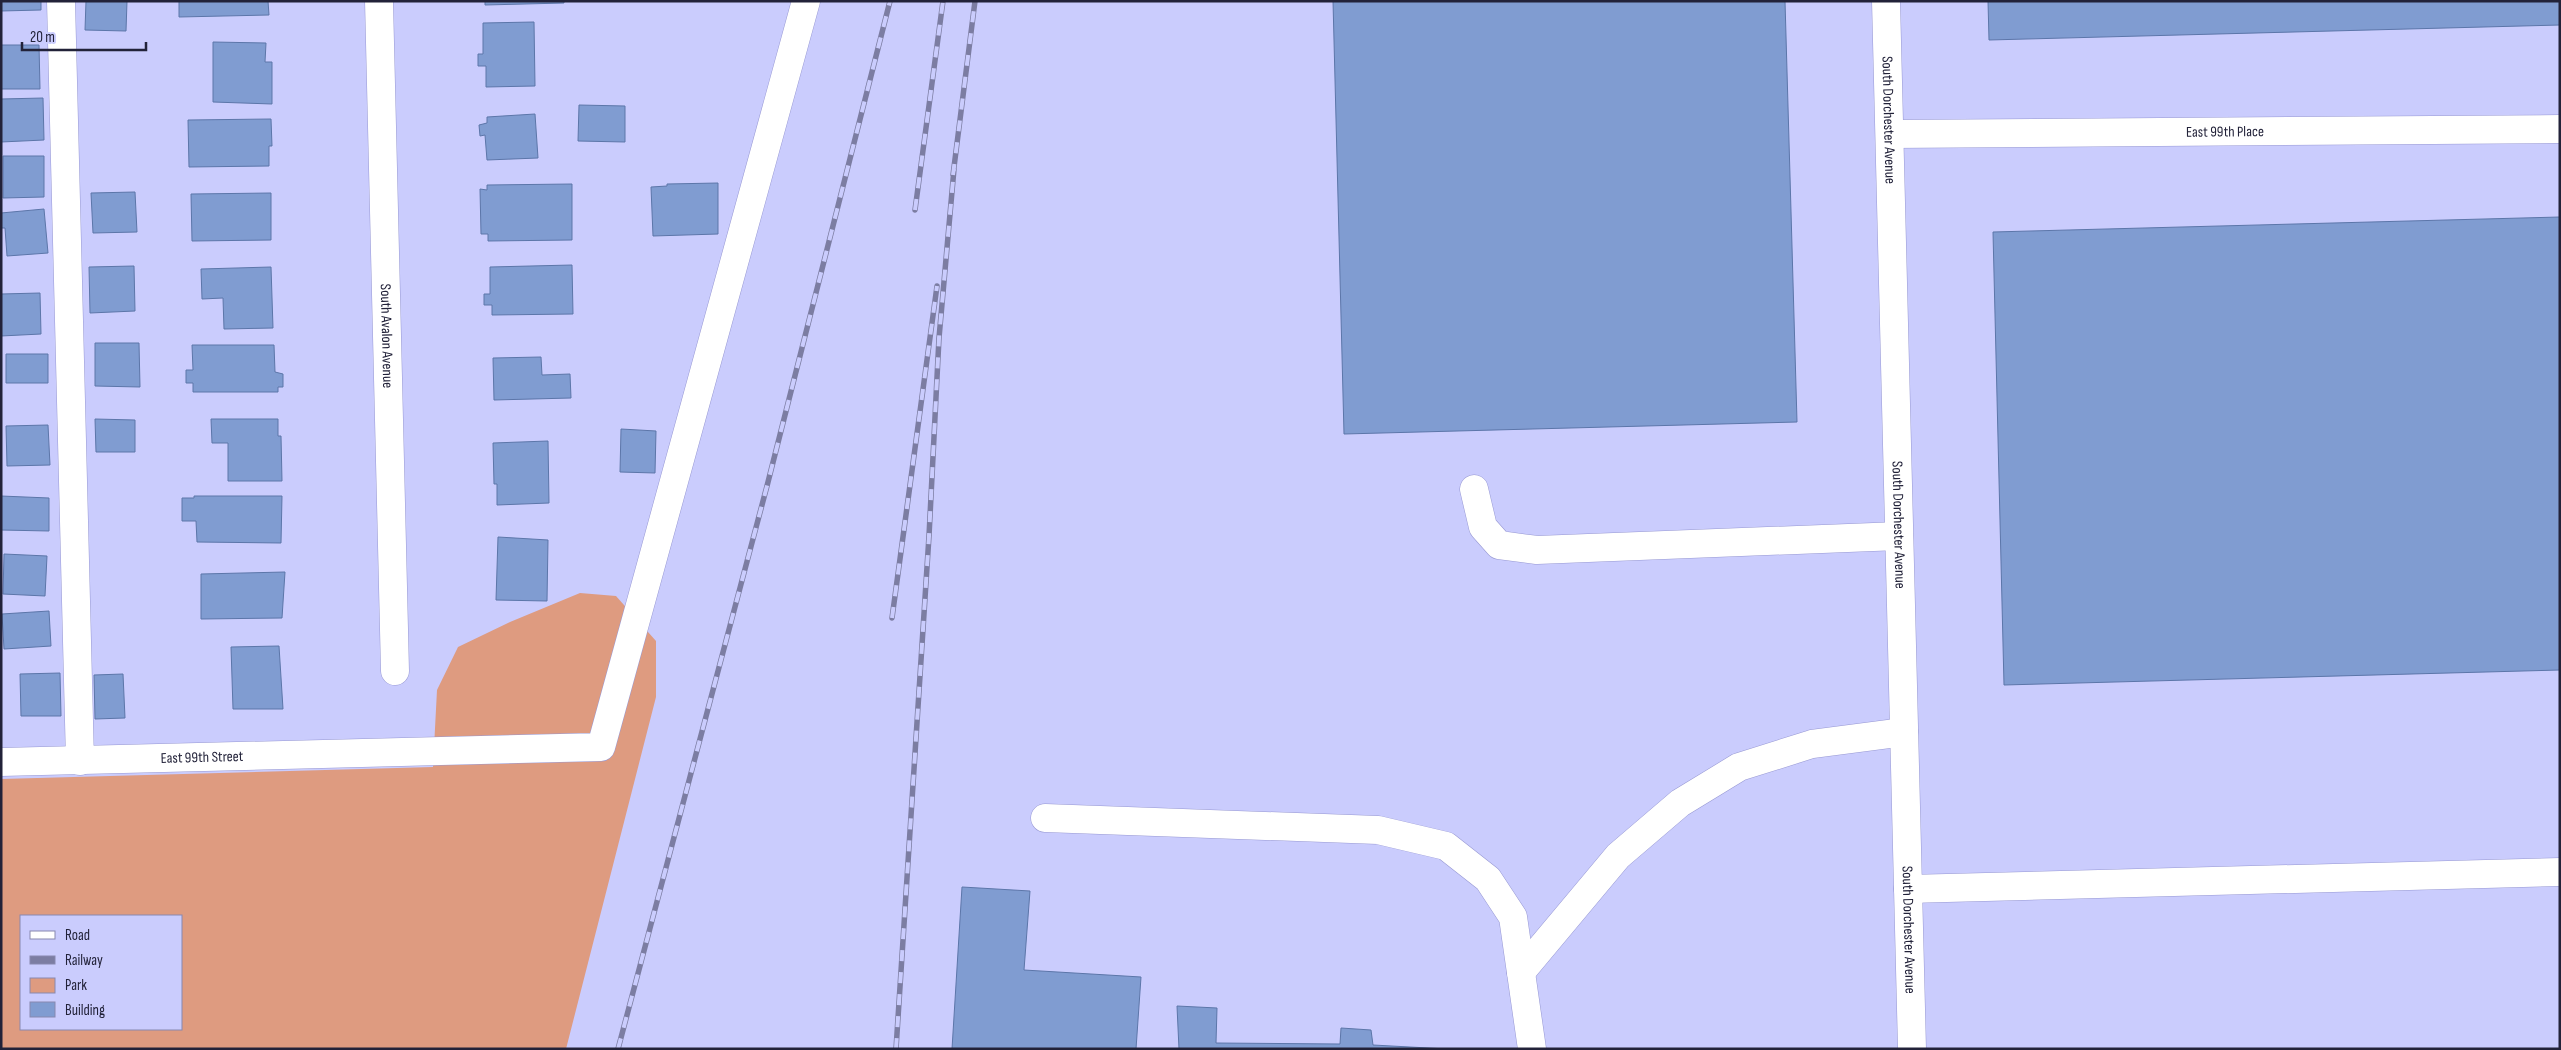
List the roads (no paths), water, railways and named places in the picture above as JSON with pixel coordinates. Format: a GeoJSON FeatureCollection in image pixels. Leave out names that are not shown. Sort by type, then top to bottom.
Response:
{"type":"FeatureCollection","features":[{"type":"Feature","properties":{"kind":"street"},"geometry":{"type":"LineString","coordinates":[[61,1],[80,760]]}},
{"type":"Feature","properties":{"kind":"street","name":"South Avalon Avenue"},"geometry":{"type":"LineString","coordinates":[[379,1],[395,671]]}},
{"type":"Feature","properties":{"kind":"street","name":"East 99th Street"},"geometry":{"type":"LineString","coordinates":[[1,762],[601,747],[806,1]]}},
{"type":"Feature","properties":{"kind":"street","name":"South Dorchester Avenue"},"geometry":{"type":"LineString","coordinates":[[1886,1],[1912,1049]]}},
{"type":"Feature","properties":{"kind":"street","name":"East 99th Place"},"geometry":{"type":"LineString","coordinates":[[1890,134],[2560,129]]}},
{"type":"Feature","properties":{"kind":"street"},"geometry":{"type":"LineString","coordinates":[[1474,490],[1483,527],[1499,545],[1536,550],[1899,536]]}},
{"type":"Feature","properties":{"kind":"street"},"geometry":{"type":"LineString","coordinates":[[1521,972],[1618,856],[1680,803],[1739,767],[1812,744],[1904,732]]}},
{"type":"Feature","properties":{"kind":"street"},"geometry":{"type":"LineString","coordinates":[[1044,818],[1378,830],[1446,846],[1488,878],[1513,917],[1532,1049]]}},
{"type":"Feature","properties":{"kind":"street"},"geometry":{"type":"LineString","coordinates":[[1908,889],[2560,872]]}},
{"type":"Feature","properties":{"kind":"railway"},"geometry":{"type":"LineString","coordinates":[[618,1049],[767,486],[890,1]]}},
{"type":"Feature","properties":{"kind":"railway"},"geometry":{"type":"LineString","coordinates":[[915,210],[943,1]]}},
{"type":"Feature","properties":{"kind":"railway"},"geometry":{"type":"LineString","coordinates":[[953,175],[975,1]]}},
{"type":"Feature","properties":{"kind":"railway"},"geometry":{"type":"LineString","coordinates":[[896,1049],[929,536],[939,338],[954,169]]}},
{"type":"Feature","properties":{"kind":"railway"},"geometry":{"type":"LineString","coordinates":[[892,618],[937,286]]}}]}
